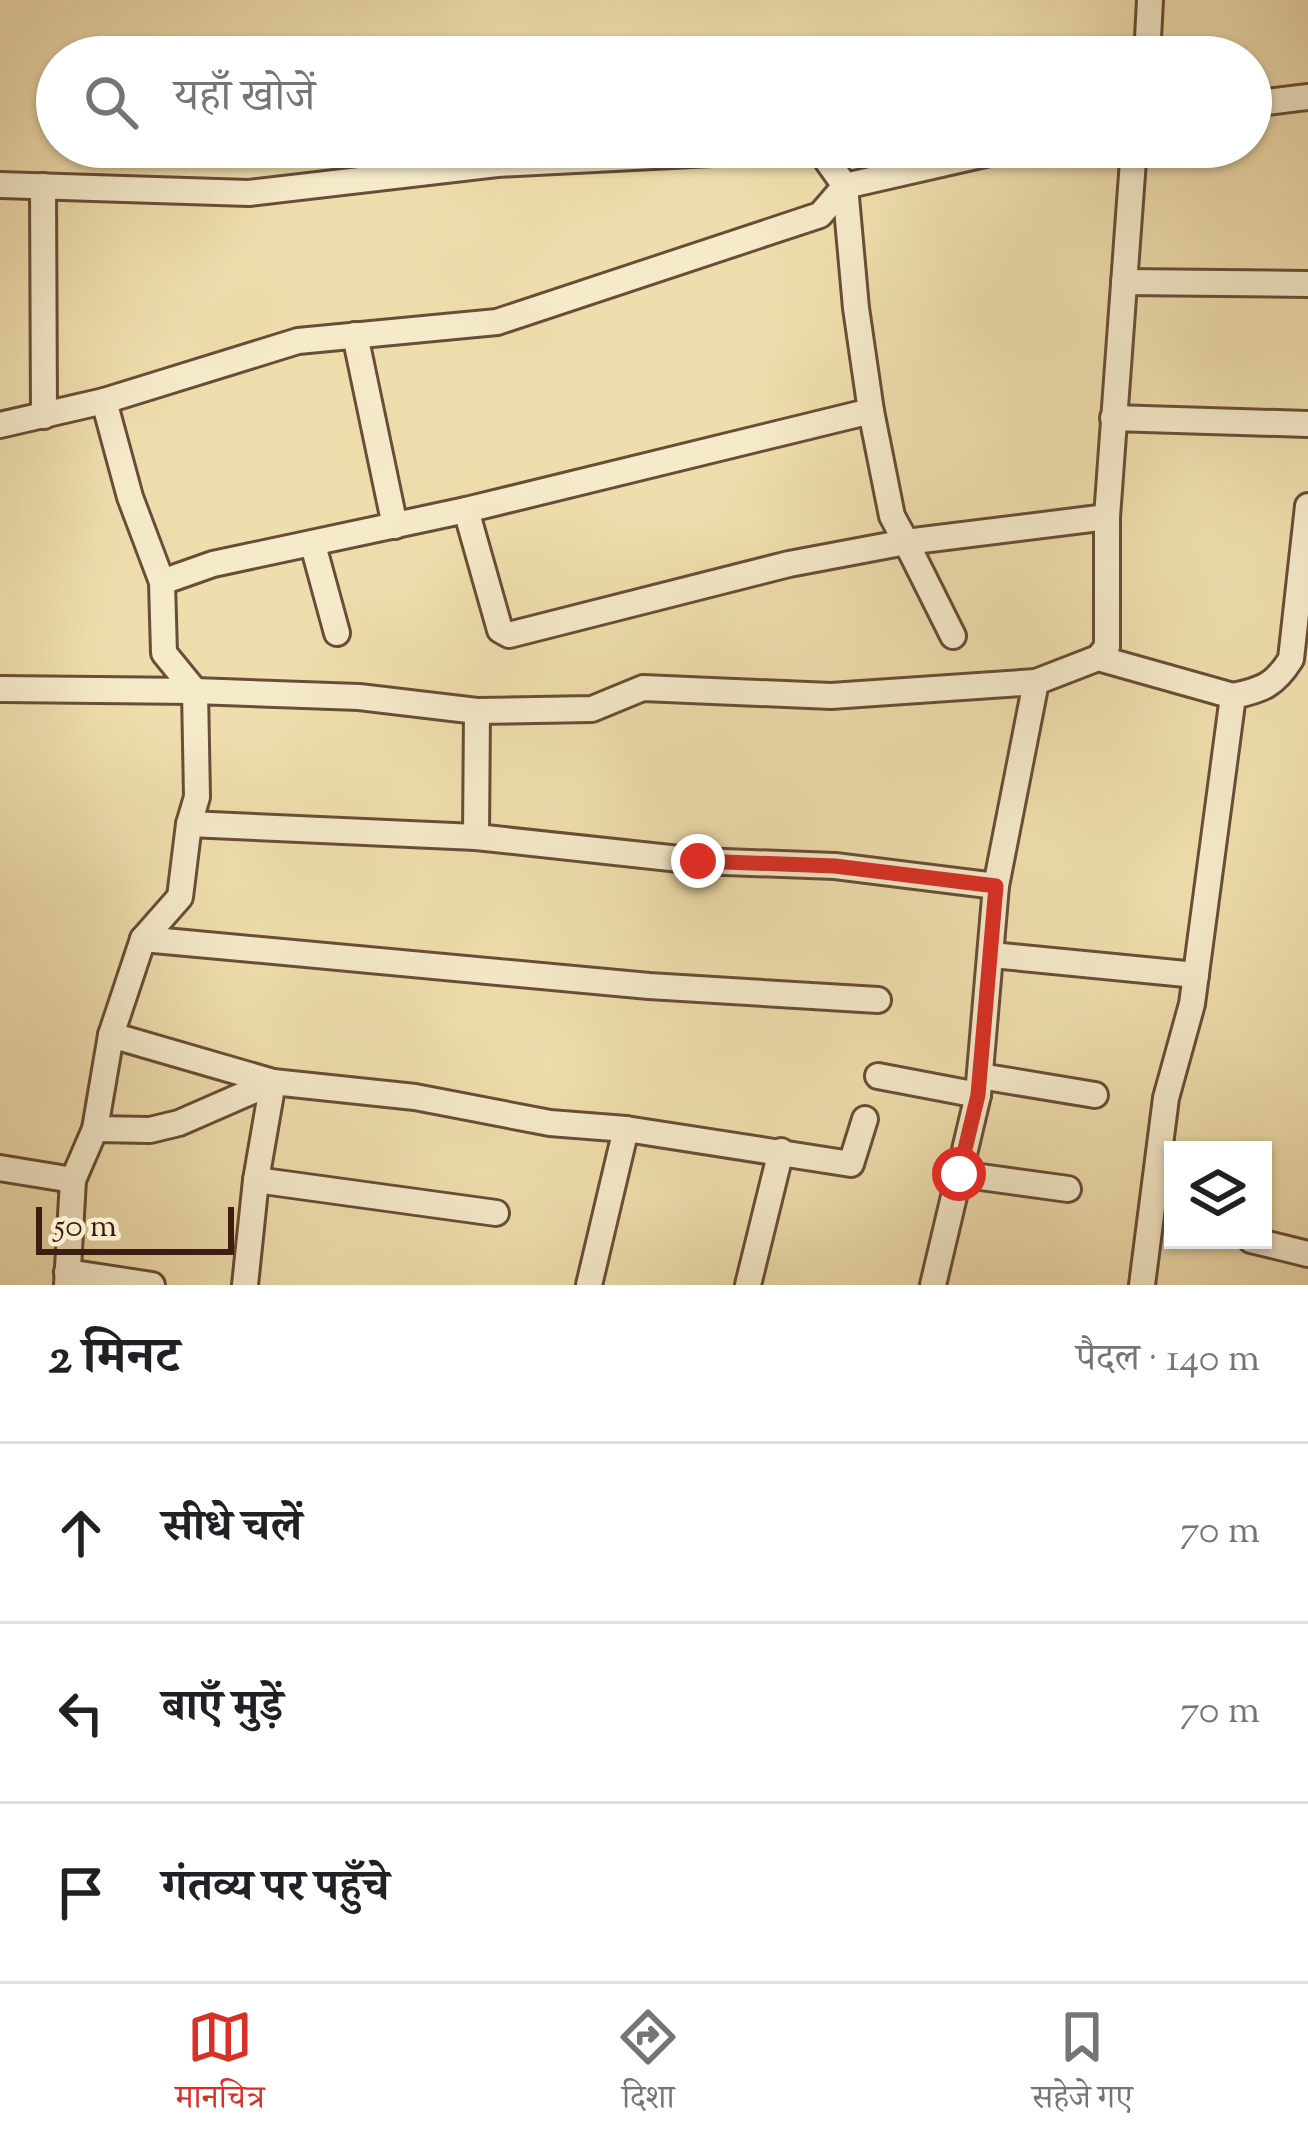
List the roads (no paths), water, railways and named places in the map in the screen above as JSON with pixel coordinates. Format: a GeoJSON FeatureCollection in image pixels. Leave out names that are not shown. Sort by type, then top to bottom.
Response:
{"type":"FeatureCollection","features":[{"type":"Feature","properties":{"kind":"street"},"geometry":{"type":"LineString","coordinates":[[1148,36],[1150,0]]}},
{"type":"Feature","properties":{"kind":"street"},"geometry":{"type":"LineString","coordinates":[[1272,102],[1308,98]]}},
{"type":"Feature","properties":{"kind":"street"},"geometry":{"type":"LineString","coordinates":[[0,185],[248,193],[462,168]]}},
{"type":"Feature","properties":{"kind":"street"},"geometry":{"type":"LineString","coordinates":[[832,168],[845,186],[856,308],[892,516],[952,636]]}},
{"type":"Feature","properties":{"kind":"street"},"geometry":{"type":"LineString","coordinates":[[0,425],[104,401],[298,341],[497,322],[820,214],[845,186],[924,168]]}},
{"type":"Feature","properties":{"kind":"street"},"geometry":{"type":"LineString","coordinates":[[0,688],[358,697],[476,711],[592,709],[643,688],[831,696],[1036,682],[1098,658],[1107,647],[1110,610],[1107,517],[1132,168]]}},
{"type":"Feature","properties":{"kind":"street"},"geometry":{"type":"LineString","coordinates":[[43,186],[44,416]]}},
{"type":"Feature","properties":{"kind":"street"},"geometry":{"type":"LineString","coordinates":[[1124,282],[1308,284]]}},
{"type":"Feature","properties":{"kind":"street"},"geometry":{"type":"LineString","coordinates":[[355,335],[395,526]]}},
{"type":"Feature","properties":{"kind":"street"},"geometry":{"type":"LineString","coordinates":[[104,401],[130,497],[162,582],[164,653],[195,691],[196,797],[180,897],[142,939],[111,1035],[94,1129],[73,1180],[67,1278],[152,1285]]}},
{"type":"Feature","properties":{"kind":"street"},"geometry":{"type":"LineString","coordinates":[[162,582],[213,564],[466,510],[871,411]]}},
{"type":"Feature","properties":{"kind":"street"},"geometry":{"type":"LineString","coordinates":[[1113,418],[1308,424]]}},
{"type":"Feature","properties":{"kind":"street"},"geometry":{"type":"LineString","coordinates":[[1098,658],[1233,696],[1264,689],[1279,679],[1291,659],[1308,506]]}},
{"type":"Feature","properties":{"kind":"street"},"geometry":{"type":"LineString","coordinates":[[466,510],[500,629],[509,635],[789,564],[906,542],[1107,517]]}},
{"type":"Feature","properties":{"kind":"street"},"geometry":{"type":"LineString","coordinates":[[313,544],[337,633]]}},
{"type":"Feature","properties":{"kind":"street"},"geometry":{"type":"LineString","coordinates":[[933,1285],[979,1085],[996,886],[1036,682]]}},
{"type":"Feature","properties":{"kind":"street"},"geometry":{"type":"LineString","coordinates":[[1142,1285],[1161,1218],[1166,1098],[1196,975],[1233,696]]}},
{"type":"Feature","properties":{"kind":"street"},"geometry":{"type":"LineString","coordinates":[[476,711],[476,837]]}},
{"type":"Feature","properties":{"kind":"street"},"geometry":{"type":"LineString","coordinates":[[189,824],[476,837],[629,856],[835,866],[996,886]]}},
{"type":"Feature","properties":{"kind":"street"},"geometry":{"type":"LineString","coordinates":[[142,939],[649,986],[878,1000]]}},
{"type":"Feature","properties":{"kind":"street"},"geometry":{"type":"LineString","coordinates":[[992,955],[1196,975]]}},
{"type":"Feature","properties":{"kind":"street"},"geometry":{"type":"LineString","coordinates":[[111,1035],[274,1082],[347,1088],[550,1123],[626,1129],[850,1164],[865,1119]]}},
{"type":"Feature","properties":{"kind":"street"},"geometry":{"type":"LineString","coordinates":[[878,1076],[1095,1095]]}},
{"type":"Feature","properties":{"kind":"street"},"geometry":{"type":"LineString","coordinates":[[94,1129],[150,1130],[179,1123],[274,1082]]}},
{"type":"Feature","properties":{"kind":"street"},"geometry":{"type":"LineString","coordinates":[[245,1285],[256,1180],[274,1082]]}},
{"type":"Feature","properties":{"kind":"street"},"geometry":{"type":"LineString","coordinates":[[589,1285],[626,1129]]}},
{"type":"Feature","properties":{"kind":"street"},"geometry":{"type":"LineString","coordinates":[[748,1285],[781,1151]]}},
{"type":"Feature","properties":{"kind":"street"},"geometry":{"type":"LineString","coordinates":[[0,1168],[73,1180]]}},
{"type":"Feature","properties":{"kind":"street"},"geometry":{"type":"LineString","coordinates":[[959,1174],[1068,1189]]}},
{"type":"Feature","properties":{"kind":"street"},"geometry":{"type":"LineString","coordinates":[[256,1180],[496,1213]]}},
{"type":"Feature","properties":{"kind":"street"},"geometry":{"type":"LineString","coordinates":[[1272,1245],[1308,1254]]}}]}
